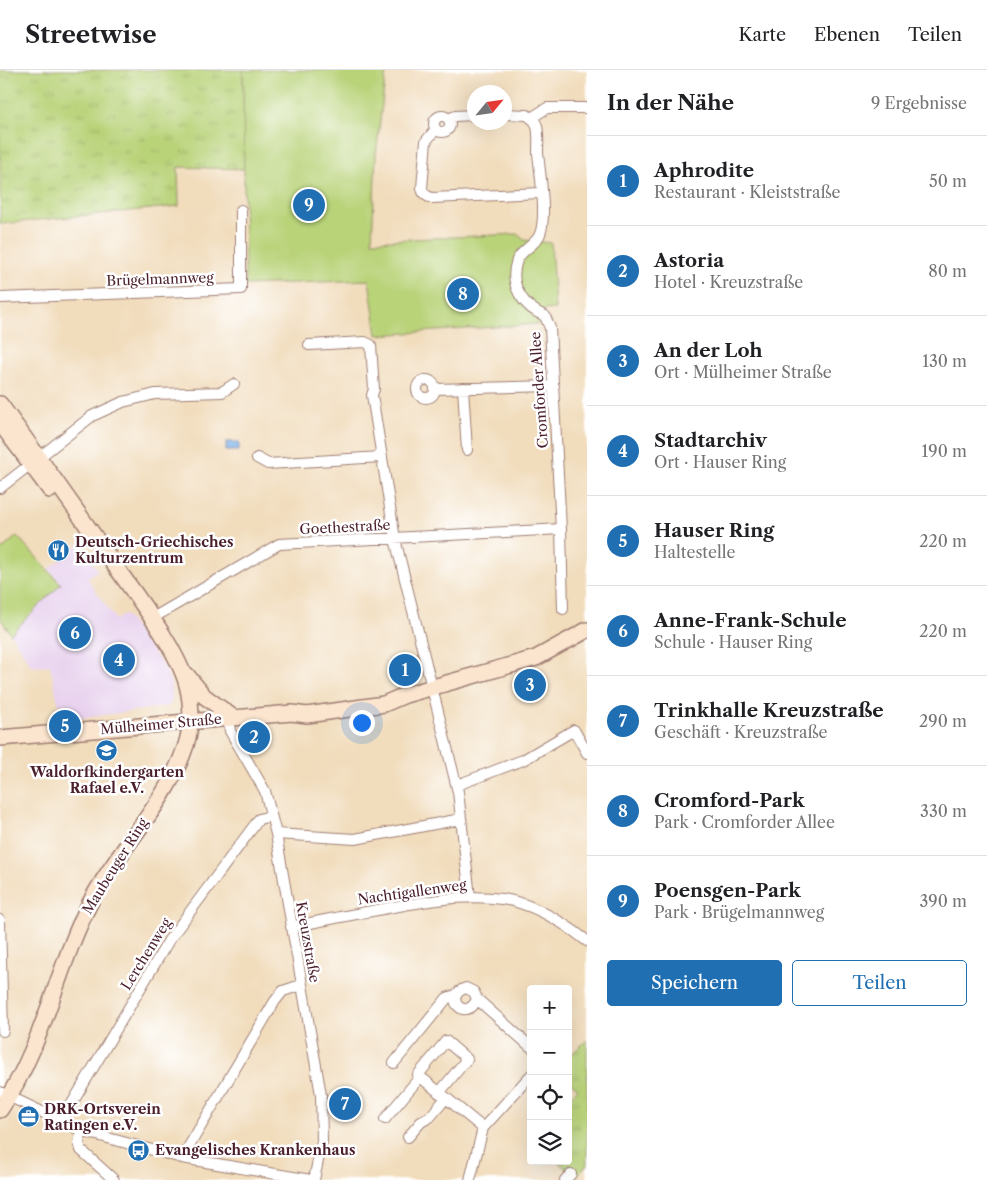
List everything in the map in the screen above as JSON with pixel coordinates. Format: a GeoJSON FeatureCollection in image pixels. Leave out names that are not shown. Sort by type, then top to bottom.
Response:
{"type":"FeatureCollection","features":[{"type":"Feature","properties":{"kind":"main road"},"geometry":{"type":"LineString","coordinates":[[0,404],[35,460],[151,619],[180,667],[204,696],[231,718]]}},
{"type":"Feature","properties":{"kind":"main road"},"geometry":{"type":"LineString","coordinates":[[0,423],[35,460]]}},
{"type":"Feature","properties":{"kind":"main road","name":"Mülheimer Straße"},"geometry":{"type":"LineString","coordinates":[[0,738],[292,713],[307,707],[346,700],[382,695],[405,695],[536,658],[587,630]]}},
{"type":"Feature","properties":{"kind":"main road","name":"Maubeuger Ring"},"geometry":{"type":"LineString","coordinates":[[0,1110],[5,1094],[19,1080],[34,1048],[79,926],[104,879],[176,772],[186,744],[191,722],[187,685],[180,667]]}},
{"type":"Feature","properties":{"kind":"street"},"geometry":{"type":"LineString","coordinates":[[512,114],[523,114],[531,118],[547,108],[587,108]]}},
{"type":"Feature","properties":{"kind":"street"},"geometry":{"type":"LineString","coordinates":[[467,115],[455,116],[448,120],[443,116],[435,118],[434,124],[436,129],[429,135],[426,141],[423,192],[432,198],[542,192]]}},
{"type":"Feature","properties":{"kind":"street","name":"Cromforder Allee"},"geometry":{"type":"LineString","coordinates":[[531,118],[537,125],[542,192],[541,227],[539,236],[526,248],[518,260],[514,278],[518,291],[526,304],[533,311],[545,316],[550,328],[561,529],[563,609]]}},
{"type":"Feature","properties":{"kind":"street","name":"Brügelmannweg"},"geometry":{"type":"LineString","coordinates":[[0,298],[241,289],[241,210]]}},
{"type":"Feature","properties":{"kind":"street"},"geometry":{"type":"LineString","coordinates":[[309,346],[365,342],[371,345],[374,389],[372,395],[395,539],[457,786],[470,897]]}},
{"type":"Feature","properties":{"kind":"street"},"geometry":{"type":"LineString","coordinates":[[0,488],[92,416],[123,402],[155,394],[222,392],[234,384]]}},
{"type":"Feature","properties":{"kind":"street"},"geometry":{"type":"LineString","coordinates":[[435,389],[554,386]]}},
{"type":"Feature","properties":{"kind":"street"},"geometry":{"type":"LineString","coordinates":[[463,388],[467,450]]}},
{"type":"Feature","properties":{"kind":"street"},"geometry":{"type":"LineString","coordinates":[[257,458],[268,464],[382,457]]}},
{"type":"Feature","properties":{"kind":"street","name":"Goethestraße"},"geometry":{"type":"LineString","coordinates":[[151,619],[279,544],[561,529]]}},
{"type":"Feature","properties":{"kind":"street","name":"Kreuzstraße"},"geometry":{"type":"LineString","coordinates":[[231,718],[230,731],[265,791],[276,834],[321,1095],[322,1141],[313,1180]]}},
{"type":"Feature","properties":{"kind":"street"},"geometry":{"type":"LineString","coordinates":[[457,786],[524,760],[574,730],[587,753]]}},
{"type":"Feature","properties":{"kind":"street","name":"Lerchenweg"},"geometry":{"type":"LineString","coordinates":[[61,1122],[169,940],[259,819],[270,816]]}},
{"type":"Feature","properties":{"kind":"street"},"geometry":{"type":"LineString","coordinates":[[276,834],[356,839],[461,818]]}},
{"type":"Feature","properties":{"kind":"street","name":"Nachtigallenweg"},"geometry":{"type":"LineString","coordinates":[[291,927],[356,913],[443,898],[470,897],[504,899],[544,913],[556,919],[587,941]]}},
{"type":"Feature","properties":{"kind":"street"},"geometry":{"type":"LineString","coordinates":[[0,920],[3,1031]]}},
{"type":"Feature","properties":{"kind":"street"},"geometry":{"type":"LineString","coordinates":[[182,1158],[275,1000],[283,991],[301,985]]}},
{"type":"Feature","properties":{"kind":"street"},"geometry":{"type":"LineString","coordinates":[[394,1063],[447,998],[456,995],[460,990],[466,988],[474,992],[477,999],[527,1044]]}},
{"type":"Feature","properties":{"kind":"street"},"geometry":{"type":"LineString","coordinates":[[456,995],[457,1005],[462,1009],[468,1010],[474,1007],[477,999]]}},
{"type":"Feature","properties":{"kind":"street"},"geometry":{"type":"LineString","coordinates":[[385,1119],[446,1041],[467,1058],[430,1117],[421,1122],[408,1138]]}},
{"type":"Feature","properties":{"kind":"street"},"geometry":{"type":"LineString","coordinates":[[420,1076],[483,1128]]}},
{"type":"Feature","properties":{"kind":"street"},"geometry":{"type":"LineString","coordinates":[[470,1180],[483,1128],[527,1079]]}},
{"type":"Feature","properties":{"kind":"street"},"geometry":{"type":"LineString","coordinates":[[5,1094],[82,1131],[182,1158],[313,1180]]}},
{"type":"Feature","properties":{"kind":"street"},"geometry":{"type":"LineString","coordinates":[[82,1131],[79,1143],[81,1150],[114,1180]]}},
{"type":"Feature","properties":{"kind":"shaded area"},"geometry":{"type":"Polygon","coordinates":[[[79,544],[98,570],[87,578],[116,620],[125,614],[165,668],[171,684],[172,699],[169,706],[62,721],[50,665],[32,667],[11,634],[61,584],[49,569],[79,544]]]}},
{"type":"Feature","properties":{"kind":"green space"},"geometry":{"type":"Polygon","coordinates":[[[0,70],[243,70],[245,169],[178,167],[179,206],[0,224],[0,70]]]}},
{"type":"Feature","properties":{"kind":"green space"},"geometry":{"type":"Polygon","coordinates":[[[243,70],[386,70],[376,155],[372,241],[517,234],[524,240],[551,243],[555,309],[543,310],[539,324],[377,335],[369,280],[245,285],[243,70]]]}},
{"type":"Feature","properties":{"kind":"green space"},"geometry":{"type":"Polygon","coordinates":[[[17,536],[61,584],[11,634],[0,618],[0,551],[17,536]]]}},
{"type":"Feature","properties":{"kind":"green space"},"geometry":{"type":"Polygon","coordinates":[[[587,1040],[587,1165],[575,1177],[562,1165],[572,1165],[572,1095],[578,1089],[572,1084],[572,1053],[587,1040]]]}},
{"type":"Feature","properties":{"kind":"water"},"geometry":{"type":"Polygon","coordinates":[[[226,442],[239,442],[239,451],[226,451],[226,442]]]}},
{"type":"Feature","properties":{"kind":"place","name":"Poensgen-Park"},"geometry":{"type":"Point","coordinates":[309,205]}},
{"type":"Feature","properties":{"kind":"place","name":"Cromford-Park"},"geometry":{"type":"Point","coordinates":[463,294]}},
{"type":"Feature","properties":{"kind":"place","name":"Deutsch-Griechisches Kulturzentrum"},"geometry":{"type":"Point","coordinates":[59,550]}},
{"type":"Feature","properties":{"kind":"place","name":"Anne-Frank-Schule"},"geometry":{"type":"Point","coordinates":[75,633]}},
{"type":"Feature","properties":{"kind":"place","name":"Stadtarchiv"},"geometry":{"type":"Point","coordinates":[119,660]}},
{"type":"Feature","properties":{"kind":"place","name":"Aphrodite"},"geometry":{"type":"Point","coordinates":[405,670]}},
{"type":"Feature","properties":{"kind":"place","name":"An der Loh"},"geometry":{"type":"Point","coordinates":[530,685]}},
{"type":"Feature","properties":{"kind":"place","name":"Hauser Ring"},"geometry":{"type":"Point","coordinates":[65,726]}},
{"type":"Feature","properties":{"kind":"place","name":"Astoria"},"geometry":{"type":"Point","coordinates":[254,737]}},
{"type":"Feature","properties":{"kind":"place","name":"Waldorfkindergarten Rafael e.V."},"geometry":{"type":"Point","coordinates":[107,750]}},
{"type":"Feature","properties":{"kind":"place","name":"Trinkhalle Kreuzstraße"},"geometry":{"type":"Point","coordinates":[345,1104]}},
{"type":"Feature","properties":{"kind":"place","name":"DRK-Ortsverein Ratingen e.V."},"geometry":{"type":"Point","coordinates":[28,1117]}},
{"type":"Feature","properties":{"kind":"place","name":"Evangelisches Krankenhaus"},"geometry":{"type":"Point","coordinates":[139,1150]}}]}
